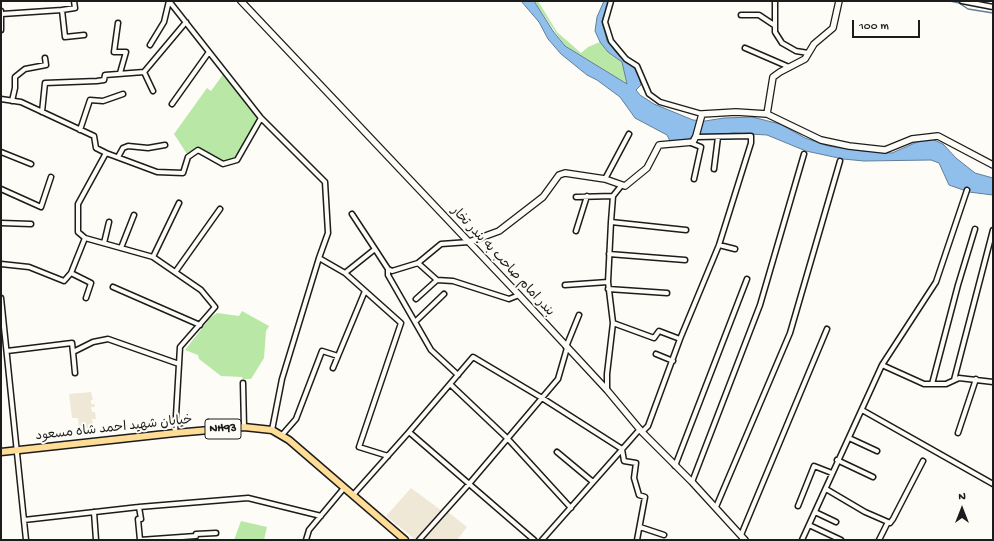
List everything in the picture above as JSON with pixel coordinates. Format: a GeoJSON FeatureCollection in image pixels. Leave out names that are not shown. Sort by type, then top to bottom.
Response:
{"type":"FeatureCollection","features":[{"type":"Feature","properties":{"kind":"main road","name":"خیابان شهید احمد شاه مسعود"},"geometry":{"type":"LineString","coordinates":[[1,452],[244,427],[272,430],[282,435],[402,539]]}},
{"type":"Feature","properties":{"kind":"street"},"geometry":{"type":"LineString","coordinates":[[1,30],[1,13],[75,8],[74,1]]}},
{"type":"Feature","properties":{"kind":"street"},"geometry":{"type":"LineString","coordinates":[[169,1],[261,118],[325,182],[328,233],[282,380],[272,430]]}},
{"type":"Feature","properties":{"kind":"street"},"geometry":{"type":"LineString","coordinates":[[150,45],[164,22],[169,1]]}},
{"type":"Feature","properties":{"kind":"street","name":"بندر امام صاحب به بندر تخار"},"geometry":{"type":"LineString","coordinates":[[241,1],[519,295],[607,390],[641,431],[716,507],[743,538]]}},
{"type":"Feature","properties":{"kind":"street"},"geometry":{"type":"LineString","coordinates":[[611,1],[605,22],[611,41],[626,59],[637,66],[649,94],[660,102],[701,116],[736,112],[767,114],[788,122],[821,140],[849,146],[885,150],[912,139],[938,136],[993,165]]}},
{"type":"Feature","properties":{"kind":"street"},"geometry":{"type":"LineString","coordinates":[[775,1],[775,32],[784,46],[808,53]]}},
{"type":"Feature","properties":{"kind":"street"},"geometry":{"type":"LineString","coordinates":[[767,114],[773,77],[788,67],[805,59],[814,44],[832,28],[839,1]]}},
{"type":"Feature","properties":{"kind":"street"},"geometry":{"type":"LineString","coordinates":[[962,1],[993,7]]}},
{"type":"Feature","properties":{"kind":"street"},"geometry":{"type":"LineString","coordinates":[[62,10],[65,37],[84,35]]}},
{"type":"Feature","properties":{"kind":"street"},"geometry":{"type":"LineString","coordinates":[[741,15],[759,15],[774,25]]}},
{"type":"Feature","properties":{"kind":"street"},"geometry":{"type":"LineString","coordinates":[[42,112],[45,83],[97,81],[104,80],[105,76],[120,73],[144,72],[186,22]]}},
{"type":"Feature","properties":{"kind":"street"},"geometry":{"type":"LineString","coordinates":[[118,23],[114,52],[126,52],[120,73]]}},
{"type":"Feature","properties":{"kind":"street"},"geometry":{"type":"LineString","coordinates":[[745,48],[788,67]]}},
{"type":"Feature","properties":{"kind":"street"},"geometry":{"type":"LineString","coordinates":[[172,104],[209,52]]}},
{"type":"Feature","properties":{"kind":"street"},"geometry":{"type":"LineString","coordinates":[[12,101],[15,88],[15,77],[26,69],[46,65],[45,58]]}},
{"type":"Feature","properties":{"kind":"street"},"geometry":{"type":"LineString","coordinates":[[144,72],[153,91]]}},
{"type":"Feature","properties":{"kind":"street"},"geometry":{"type":"LineString","coordinates":[[80,130],[90,100],[102,100],[123,94]]}},
{"type":"Feature","properties":{"kind":"street"},"geometry":{"type":"LineString","coordinates":[[1,99],[20,102],[94,136],[96,148],[118,158],[157,172],[181,173],[188,158],[198,150],[223,164],[237,160],[261,118]]}},
{"type":"Feature","properties":{"kind":"street"},"geometry":{"type":"LineString","coordinates":[[691,143],[696,137],[701,116]]}},
{"type":"Feature","properties":{"kind":"street"},"geometry":{"type":"LineString","coordinates":[[605,179],[629,134]]}},
{"type":"Feature","properties":{"kind":"street"},"geometry":{"type":"LineString","coordinates":[[542,540],[622,449],[648,426],[680,339],[719,245],[751,143],[751,136],[696,137]]}},
{"type":"Feature","properties":{"kind":"street"},"geometry":{"type":"LineString","coordinates":[[714,169],[718,137]]}},
{"type":"Feature","properties":{"kind":"street"},"geometry":{"type":"LineString","coordinates":[[388,269],[392,271],[418,263],[441,244],[469,242],[499,231],[543,197],[559,175],[565,174],[605,179],[621,186],[625,186],[647,168],[659,145],[691,143],[701,147],[694,179]]}},
{"type":"Feature","properties":{"kind":"street"},"geometry":{"type":"LineString","coordinates":[[118,158],[123,148],[128,146],[148,148],[165,145]]}},
{"type":"Feature","properties":{"kind":"street"},"geometry":{"type":"LineString","coordinates":[[1,152],[31,164]]}},
{"type":"Feature","properties":{"kind":"street"},"geometry":{"type":"LineString","coordinates":[[106,153],[78,204],[78,232],[85,238],[153,257],[176,271],[201,290],[214,306],[200,325],[180,347],[175,433]]}},
{"type":"Feature","properties":{"kind":"street"},"geometry":{"type":"LineString","coordinates":[[692,482],[760,306],[804,154]]}},
{"type":"Feature","properties":{"kind":"street"},"geometry":{"type":"LineString","coordinates":[[716,507],[790,333],[840,161]]}},
{"type":"Feature","properties":{"kind":"street"},"geometry":{"type":"LineString","coordinates":[[1,189],[41,207],[51,177]]}},
{"type":"Feature","properties":{"kind":"street"},"geometry":{"type":"LineString","coordinates":[[607,390],[607,374],[613,323],[608,289],[610,222],[614,196],[621,186]]}},
{"type":"Feature","properties":{"kind":"street"},"geometry":{"type":"LineString","coordinates":[[802,540],[826,489],[837,460],[849,438],[882,365],[936,282],[967,190]]}},
{"type":"Feature","properties":{"kind":"street"},"geometry":{"type":"LineString","coordinates":[[576,231],[587,196]]}},
{"type":"Feature","properties":{"kind":"street"},"geometry":{"type":"LineString","coordinates":[[576,197],[614,196]]}},
{"type":"Feature","properties":{"kind":"street"},"geometry":{"type":"LineString","coordinates":[[153,257],[179,203]]}},
{"type":"Feature","properties":{"kind":"street"},"geometry":{"type":"LineString","coordinates":[[176,271],[220,208]]}},
{"type":"Feature","properties":{"kind":"street"},"geometry":{"type":"LineString","coordinates":[[352,214],[388,269],[388,275],[416,321],[431,350],[458,375]]}},
{"type":"Feature","properties":{"kind":"street"},"geometry":{"type":"LineString","coordinates":[[121,248],[134,215]]}},
{"type":"Feature","properties":{"kind":"street"},"geometry":{"type":"LineString","coordinates":[[104,243],[109,222]]}},
{"type":"Feature","properties":{"kind":"street"},"geometry":{"type":"LineString","coordinates":[[610,222],[686,230]]}},
{"type":"Feature","properties":{"kind":"street"},"geometry":{"type":"LineString","coordinates":[[1,223],[30,224]]}},
{"type":"Feature","properties":{"kind":"street"},"geometry":{"type":"LineString","coordinates":[[932,384],[968,249],[975,229]]}},
{"type":"Feature","properties":{"kind":"street"},"geometry":{"type":"LineString","coordinates":[[954,380],[993,230]]}},
{"type":"Feature","properties":{"kind":"street"},"geometry":{"type":"LineString","coordinates":[[1,264],[29,267],[64,282],[71,273],[85,238]]}},
{"type":"Feature","properties":{"kind":"street"},"geometry":{"type":"LineString","coordinates":[[719,245],[735,248]]}},
{"type":"Feature","properties":{"kind":"street"},"geometry":{"type":"LineString","coordinates":[[345,273],[375,248]]}},
{"type":"Feature","properties":{"kind":"street"},"geometry":{"type":"LineString","coordinates":[[609,254],[685,260]]}},
{"type":"Feature","properties":{"kind":"street"},"geometry":{"type":"LineString","coordinates":[[319,258],[345,273],[401,323],[359,447],[388,456]]}},
{"type":"Feature","properties":{"kind":"street"},"geometry":{"type":"LineString","coordinates":[[418,263],[437,280],[453,280],[509,299],[519,295]]}},
{"type":"Feature","properties":{"kind":"street"},"geometry":{"type":"LineString","coordinates":[[71,273],[91,283],[86,298]]}},
{"type":"Feature","properties":{"kind":"street"},"geometry":{"type":"LineString","coordinates":[[675,466],[747,279]]}},
{"type":"Feature","properties":{"kind":"street"},"geometry":{"type":"LineString","coordinates":[[416,299],[437,280]]}},
{"type":"Feature","properties":{"kind":"street"},"geometry":{"type":"LineString","coordinates":[[565,285],[608,282]]}},
{"type":"Feature","properties":{"kind":"street"},"geometry":{"type":"LineString","coordinates":[[113,286],[200,325]]}},
{"type":"Feature","properties":{"kind":"street"},"geometry":{"type":"LineString","coordinates":[[608,289],[667,293]]}},
{"type":"Feature","properties":{"kind":"street"},"geometry":{"type":"LineString","coordinates":[[333,368],[366,291]]}},
{"type":"Feature","properties":{"kind":"street"},"geometry":{"type":"LineString","coordinates":[[416,321],[444,294]]}},
{"type":"Feature","properties":{"kind":"street"},"geometry":{"type":"LineString","coordinates":[[1,298],[26,540]]}},
{"type":"Feature","properties":{"kind":"street"},"geometry":{"type":"LineString","coordinates":[[419,540],[508,439],[558,379],[579,315]]}},
{"type":"Feature","properties":{"kind":"street"},"geometry":{"type":"LineString","coordinates":[[613,323],[654,338],[659,331],[680,339]]}},
{"type":"Feature","properties":{"kind":"street"},"geometry":{"type":"LineString","coordinates":[[743,538],[827,329]]}},
{"type":"Feature","properties":{"kind":"street"},"geometry":{"type":"LineString","coordinates":[[73,352],[93,342],[108,339],[179,364]]}},
{"type":"Feature","properties":{"kind":"street"},"geometry":{"type":"LineString","coordinates":[[6,351],[72,343],[75,373]]}},
{"type":"Feature","properties":{"kind":"street"},"geometry":{"type":"LineString","coordinates":[[282,435],[296,419],[322,351],[338,356]]}},
{"type":"Feature","properties":{"kind":"street"},"geometry":{"type":"LineString","coordinates":[[656,354],[673,361]]}},
{"type":"Feature","properties":{"kind":"street"},"geometry":{"type":"LineString","coordinates":[[353,495],[409,432],[472,357],[542,398],[622,449],[624,461],[636,463],[634,478],[639,495],[645,497],[637,540]]}},
{"type":"Feature","properties":{"kind":"street"},"geometry":{"type":"LineString","coordinates":[[882,365],[924,384],[946,384],[959,378],[993,382]]}},
{"type":"Feature","properties":{"kind":"street"},"geometry":{"type":"LineString","coordinates":[[958,434],[976,379]]}},
{"type":"Feature","properties":{"kind":"street"},"geometry":{"type":"LineString","coordinates":[[242,383],[244,427]]}},
{"type":"Feature","properties":{"kind":"street"},"geometry":{"type":"LineString","coordinates":[[450,384],[508,439],[571,508]]}},
{"type":"Feature","properties":{"kind":"street"},"geometry":{"type":"LineString","coordinates":[[862,410],[993,484]]}},
{"type":"Feature","properties":{"kind":"street"},"geometry":{"type":"LineString","coordinates":[[409,432],[534,540]]}},
{"type":"Feature","properties":{"kind":"street"},"geometry":{"type":"LineString","coordinates":[[849,438],[877,451]]}},
{"type":"Feature","properties":{"kind":"street"},"geometry":{"type":"LineString","coordinates":[[557,452],[593,482]]}},
{"type":"Feature","properties":{"kind":"street"},"geometry":{"type":"LineString","coordinates":[[837,460],[873,477]]}},
{"type":"Feature","properties":{"kind":"street"},"geometry":{"type":"LineString","coordinates":[[879,540],[888,522],[890,523],[893,519],[923,461]]}},
{"type":"Feature","properties":{"kind":"street"},"geometry":{"type":"LineString","coordinates":[[798,506],[814,466],[832,473]]}},
{"type":"Feature","properties":{"kind":"street"},"geometry":{"type":"LineString","coordinates":[[306,540],[309,530],[344,488]]}},
{"type":"Feature","properties":{"kind":"street"},"geometry":{"type":"LineString","coordinates":[[826,489],[865,512],[888,522]]}},
{"type":"Feature","properties":{"kind":"street"},"geometry":{"type":"LineString","coordinates":[[24,520],[139,507],[248,498],[321,516]]}},
{"type":"Feature","properties":{"kind":"street"},"geometry":{"type":"LineString","coordinates":[[139,507],[141,519],[138,520],[140,540],[216,533]]}},
{"type":"Feature","properties":{"kind":"street"},"geometry":{"type":"LineString","coordinates":[[94,512],[96,540]]}},
{"type":"Feature","properties":{"kind":"street"},"geometry":{"type":"LineString","coordinates":[[815,512],[836,522]]}},
{"type":"Feature","properties":{"kind":"street"},"geometry":{"type":"LineString","coordinates":[[809,525],[841,540]]}},
{"type":"Feature","properties":{"kind":"street"},"geometry":{"type":"LineString","coordinates":[[640,527],[664,535]]}},
{"type":"Feature","properties":{"kind":"shaded area"},"geometry":{"type":"Polygon","coordinates":[[[91,392],[93,400],[91,400],[91,404],[94,404],[95,407],[91,407],[92,412],[95,412],[96,419],[92,419],[94,429],[83,430],[83,427],[79,428],[78,418],[72,418],[69,394],[91,392]]]}},
{"type":"Feature","properties":{"kind":"shaded area"},"geometry":{"type":"Polygon","coordinates":[[[411,488],[442,511],[416,540],[386,516],[411,488]]]}},
{"type":"Feature","properties":{"kind":"shaded area"},"geometry":{"type":"Polygon","coordinates":[[[448,512],[467,527],[457,540],[422,540],[448,512]]]}},
{"type":"Feature","properties":{"kind":"green space"},"geometry":{"type":"Polygon","coordinates":[[[534,1],[538,1],[557,32],[581,53],[588,47],[600,42],[608,52],[622,62],[627,84],[565,46],[534,1]]]}},
{"type":"Feature","properties":{"kind":"green space"},"geometry":{"type":"Polygon","coordinates":[[[224,73],[260,118],[236,158],[222,162],[199,147],[189,157],[174,134],[207,88],[211,91],[224,73]]]}},
{"type":"Feature","properties":{"kind":"green space"},"geometry":{"type":"Polygon","coordinates":[[[242,311],[269,326],[266,331],[264,358],[251,379],[221,376],[199,359],[198,355],[185,350],[210,318],[217,313],[239,316],[242,311]]]}},
{"type":"Feature","properties":{"kind":"green space"},"geometry":{"type":"Polygon","coordinates":[[[241,521],[267,527],[264,540],[234,540],[241,521]]]}},
{"type":"Feature","properties":{"kind":"water"},"geometry":{"type":"Polygon","coordinates":[[[521,1],[534,1],[553,31],[565,46],[627,84],[622,62],[608,52],[600,42],[595,31],[597,17],[604,1],[610,1],[602,21],[607,41],[620,57],[632,64],[638,70],[641,85],[636,90],[640,95],[654,104],[693,120],[705,121],[724,118],[752,117],[780,124],[805,138],[828,146],[864,151],[892,153],[924,139],[932,139],[943,144],[956,158],[975,173],[993,178],[993,195],[969,192],[949,185],[939,163],[931,160],[864,161],[843,159],[806,151],[767,135],[733,133],[705,137],[693,135],[689,139],[670,141],[667,135],[635,118],[620,97],[597,80],[587,75],[561,54],[548,39],[539,22],[521,1]]]}},
{"type":"Feature","properties":{"kind":"waterway"},"geometry":{"type":"LineString","coordinates":[[950,1],[959,3],[968,9],[993,13]]}}]}
